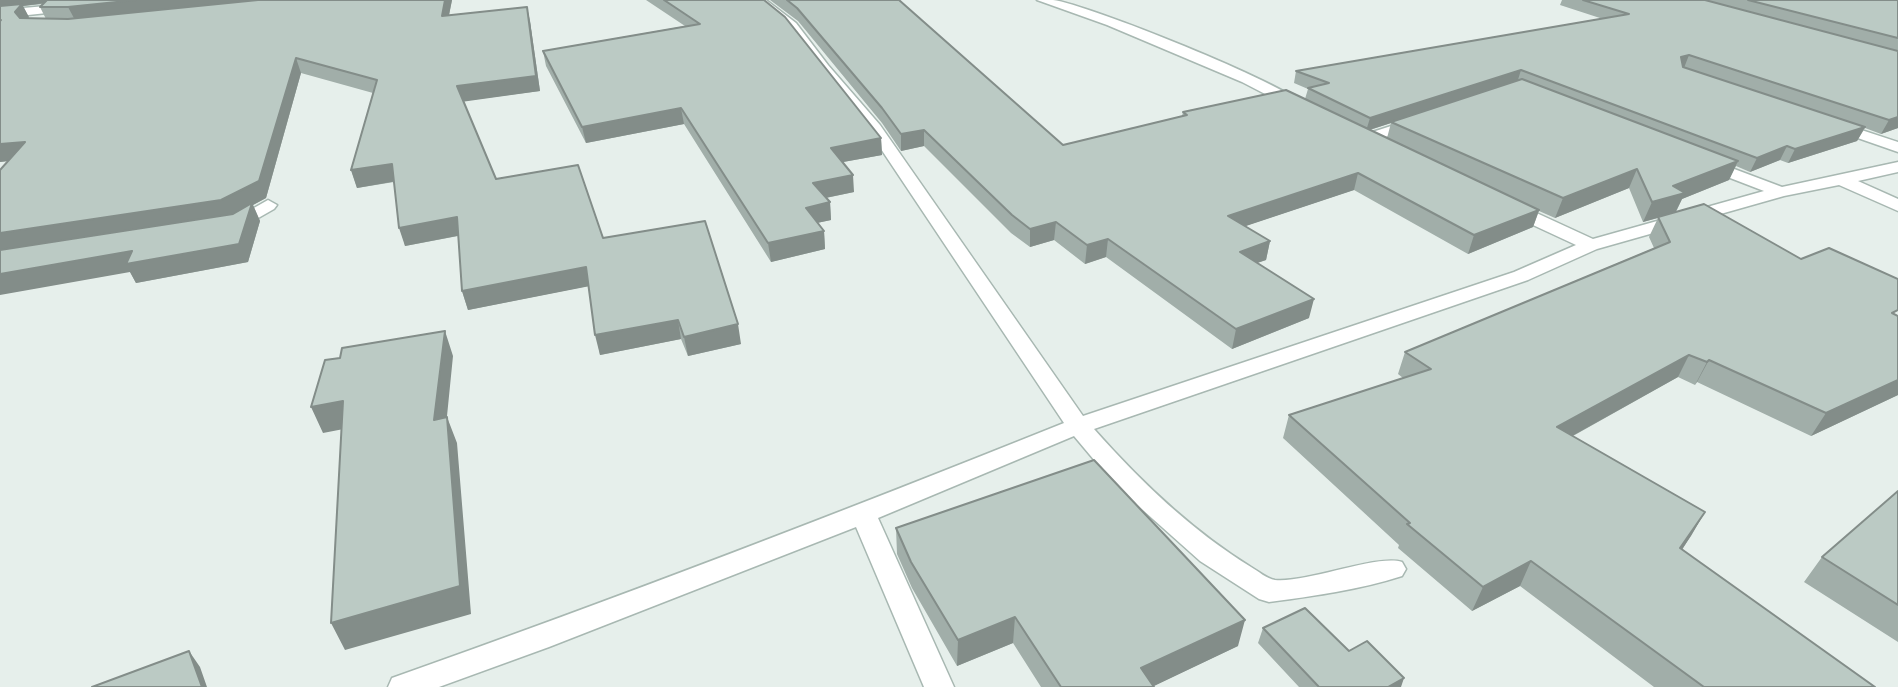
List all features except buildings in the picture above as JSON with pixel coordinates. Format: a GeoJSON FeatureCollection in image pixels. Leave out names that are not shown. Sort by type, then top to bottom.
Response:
{"type":"FeatureCollection","features":[{"type":"Feature","properties":{"kind":"street"},"geometry":{"type":"LineString","coordinates":[[0,14],[47,9],[79,0]]}},
{"type":"Feature","properties":{"kind":"street"},"geometry":{"type":"LineString","coordinates":[[759,0],[792,26],[823,68],[875,128],[1078,426],[1125,480],[1209,554],[1269,592],[1336,583],[1392,569]]}},
{"type":"Feature","properties":{"kind":"street"},"geometry":{"type":"LineString","coordinates":[[1043,0],[1111,22],[1235,74],[1318,115]]}},
{"type":"Feature","properties":{"kind":"street"},"geometry":{"type":"LineString","coordinates":[[30,26],[47,9]]}},
{"type":"Feature","properties":{"kind":"street"},"geometry":{"type":"LineString","coordinates":[[1390,151],[1359,136],[1428,118]]}},
{"type":"Feature","properties":{"kind":"street"},"geometry":{"type":"LineString","coordinates":[[1822,121],[1898,147]]}},
{"type":"Feature","properties":{"kind":"street"},"geometry":{"type":"LineString","coordinates":[[1695,159],[1781,192]]}},
{"type":"Feature","properties":{"kind":"street"},"geometry":{"type":"LineString","coordinates":[[403,687],[540,639],[863,514],[1078,426],[1521,276],[1591,245],[1781,192],[1898,167]]}},
{"type":"Feature","properties":{"kind":"street"},"geometry":{"type":"LineString","coordinates":[[1843,180],[1898,206]]}},
{"type":"Feature","properties":{"kind":"street"},"geometry":{"type":"LineString","coordinates":[[1503,204],[1591,245]]}},
{"type":"Feature","properties":{"kind":"street"},"geometry":{"type":"LineString","coordinates":[[221,227],[235,225],[268,205]]}},
{"type":"Feature","properties":{"kind":"street"},"geometry":{"type":"LineString","coordinates":[[863,514],[939,687]]}}]}
